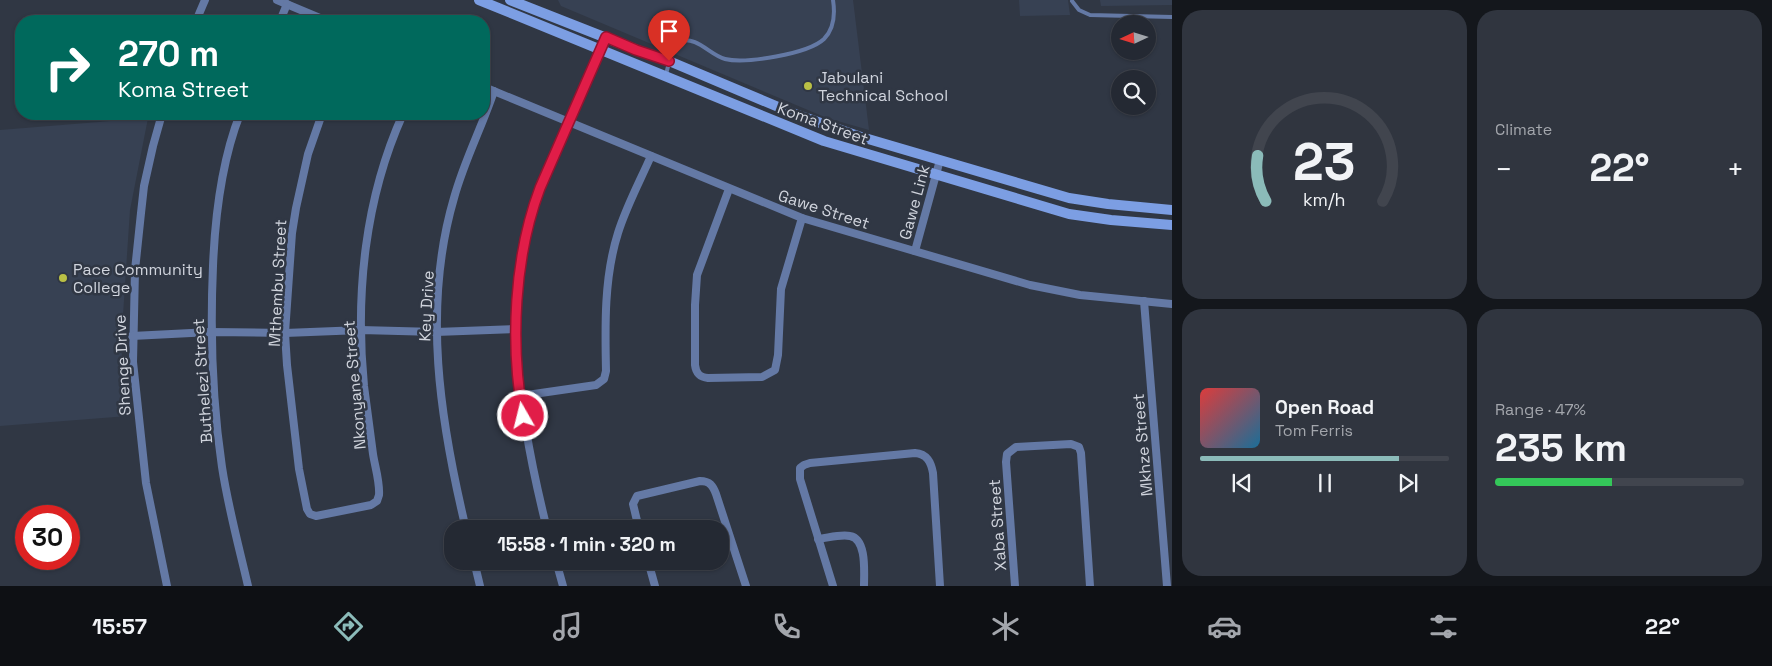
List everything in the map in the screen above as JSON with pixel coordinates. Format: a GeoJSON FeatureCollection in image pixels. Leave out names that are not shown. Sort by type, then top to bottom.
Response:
{"type":"FeatureCollection","features":[{"type":"Feature","properties":{"kind":"main road","name":"Koma Street"},"geometry":{"type":"LineString","coordinates":[[479,0],[802,133],[866,154],[1069,214],[1172,225]]}},
{"type":"Feature","properties":{"kind":"main road","name":"Koma Street"},"geometry":{"type":"LineString","coordinates":[[517,1],[811,120],[1069,198],[1172,210]]}},
{"type":"Feature","properties":{"kind":"street"},"geometry":{"type":"LineString","coordinates":[[199,15],[205,0]]}},
{"type":"Feature","properties":{"kind":"street"},"geometry":{"type":"LineString","coordinates":[[278,0],[313,15]]}},
{"type":"Feature","properties":{"kind":"street"},"geometry":{"type":"LineString","coordinates":[[515,15],[517,1]]}},
{"type":"Feature","properties":{"kind":"street"},"geometry":{"type":"LineString","coordinates":[[282,15],[287,4]]}},
{"type":"Feature","properties":{"kind":"street"},"geometry":{"type":"LineString","coordinates":[[545,520],[536,485],[517,371],[517,304],[522,253],[531,212],[606,37]]}},
{"type":"Feature","properties":{"kind":"street","name":"Gawe Street"},"geometry":{"type":"LineString","coordinates":[[490,89],[802,218],[1022,283],[1064,293],[1172,304]]}},
{"type":"Feature","properties":{"kind":"street","name":"Key Drive"},"geometry":{"type":"LineString","coordinates":[[490,102],[494,91]]}},
{"type":"Feature","properties":{"kind":"street","name":"Shenge Drive"},"geometry":{"type":"LineString","coordinates":[[160,120],[144,186],[135,270],[132,336],[146,483],[167,586]]}},
{"type":"Feature","properties":{"kind":"street","name":"Buthelezi Street"},"geometry":{"type":"LineString","coordinates":[[238,120],[232,139],[218,206],[213,252],[210,332],[212,376],[222,468],[248,586]]}},
{"type":"Feature","properties":{"kind":"street","name":"Mthembu Street"},"geometry":{"type":"LineString","coordinates":[[312,515],[307,509],[299,469],[285,333],[291,240],[296,208],[308,154],[320,120]]}},
{"type":"Feature","properties":{"kind":"street","name":"Nkonyane Street"},"geometry":{"type":"LineString","coordinates":[[312,515],[371,505],[379,498],[363,375],[361,330],[363,276],[370,220],[381,170],[401,120]]}},
{"type":"Feature","properties":{"kind":"street","name":"Key Drive"},"geometry":{"type":"LineString","coordinates":[[464,520],[446,434],[436,332],[443,250],[454,198],[483,120]]}},
{"type":"Feature","properties":{"kind":"street"},"geometry":{"type":"LineString","coordinates":[[520,396],[596,385],[604,379],[606,371],[606,315],[615,244],[621,225],[651,156]]}},
{"type":"Feature","properties":{"kind":"street","name":"Gawe Link"},"geometry":{"type":"LineString","coordinates":[[915,251],[940,160]]}},
{"type":"Feature","properties":{"kind":"street"},"geometry":{"type":"LineString","coordinates":[[729,188],[701,262],[696,282],[695,365],[699,375],[708,378],[762,377],[775,370],[778,355],[781,289],[802,218]]}},
{"type":"Feature","properties":{"kind":"street","name":"Mkhze Street"},"geometry":{"type":"LineString","coordinates":[[1144,301],[1167,586]]}},
{"type":"Feature","properties":{"kind":"street"},"geometry":{"type":"LineString","coordinates":[[132,336],[210,332],[285,333],[361,330],[436,332],[517,329]]}},
{"type":"Feature","properties":{"kind":"street","name":"Xaba Street"},"geometry":{"type":"LineString","coordinates":[[1016,586],[1006,462],[1009,452],[1016,447],[1071,444],[1079,447],[1081,453],[1090,586]]}},
{"type":"Feature","properties":{"kind":"street"},"geometry":{"type":"LineString","coordinates":[[833,586],[800,479],[800,468],[806,464],[915,453],[926,457],[933,473],[940,586]]}},
{"type":"Feature","properties":{"kind":"street"},"geometry":{"type":"LineString","coordinates":[[636,520],[633,502],[640,495],[703,481],[710,483],[716,494],[724,520]]}},
{"type":"Feature","properties":{"kind":"street"},"geometry":{"type":"LineString","coordinates":[[729,534],[746,586]]}},
{"type":"Feature","properties":{"kind":"street"},"geometry":{"type":"LineString","coordinates":[[818,539],[852,536],[858,540],[862,548],[864,586]]}},
{"type":"Feature","properties":{"kind":"street"},"geometry":{"type":"LineString","coordinates":[[476,570],[480,586]]}},
{"type":"Feature","properties":{"kind":"street"},"geometry":{"type":"LineString","coordinates":[[559,570],[563,586]]}},
{"type":"Feature","properties":{"kind":"street"},"geometry":{"type":"LineString","coordinates":[[651,570],[655,586]]}},
{"type":"Feature","properties":{"kind":"lane"},"geometry":{"type":"LineString","coordinates":[[666,77],[669,61],[676,44],[681,40],[694,42],[724,59],[746,62],[816,45],[830,32],[833,21],[833,0]]}},
{"type":"Feature","properties":{"kind":"lane"},"geometry":{"type":"LineString","coordinates":[[1072,1],[1079,10],[1090,15],[1172,17]]}},
{"type":"Feature","properties":{"kind":"shaded area","name":"Jabulani Technical School"},"geometry":{"type":"Polygon","coordinates":[[[558,0],[853,0],[869,130],[827,118],[561,6],[558,0]]]}},
{"type":"Feature","properties":{"kind":"shaded area"},"geometry":{"type":"Polygon","coordinates":[[[1019,0],[1068,0],[1070,15],[1020,16],[1019,0]]]}},
{"type":"Feature","properties":{"kind":"shaded area"},"geometry":{"type":"Polygon","coordinates":[[[1100,0],[1172,0],[1172,5],[1101,6],[1100,0]]]}},
{"type":"Feature","properties":{"kind":"shaded area","name":"Pace Community College"},"geometry":{"type":"Polygon","coordinates":[[[123,120],[148,120],[130,210],[121,345],[128,416],[0,426],[0,130],[123,120]]]}},
{"type":"Feature","properties":{"kind":"place","name":"Jabulani Technical School"},"geometry":{"type":"Point","coordinates":[808,86]}},
{"type":"Feature","properties":{"kind":"place","name":"Pace Community College"},"geometry":{"type":"Point","coordinates":[63,278]}},
{"type":"Feature","properties":{"kind":"route"},"geometry":{"type":"LineString","coordinates":[[523,416],[517,371],[517,304],[522,253],[531,212],[540,188],[606,37],[669,61]]}}]}
